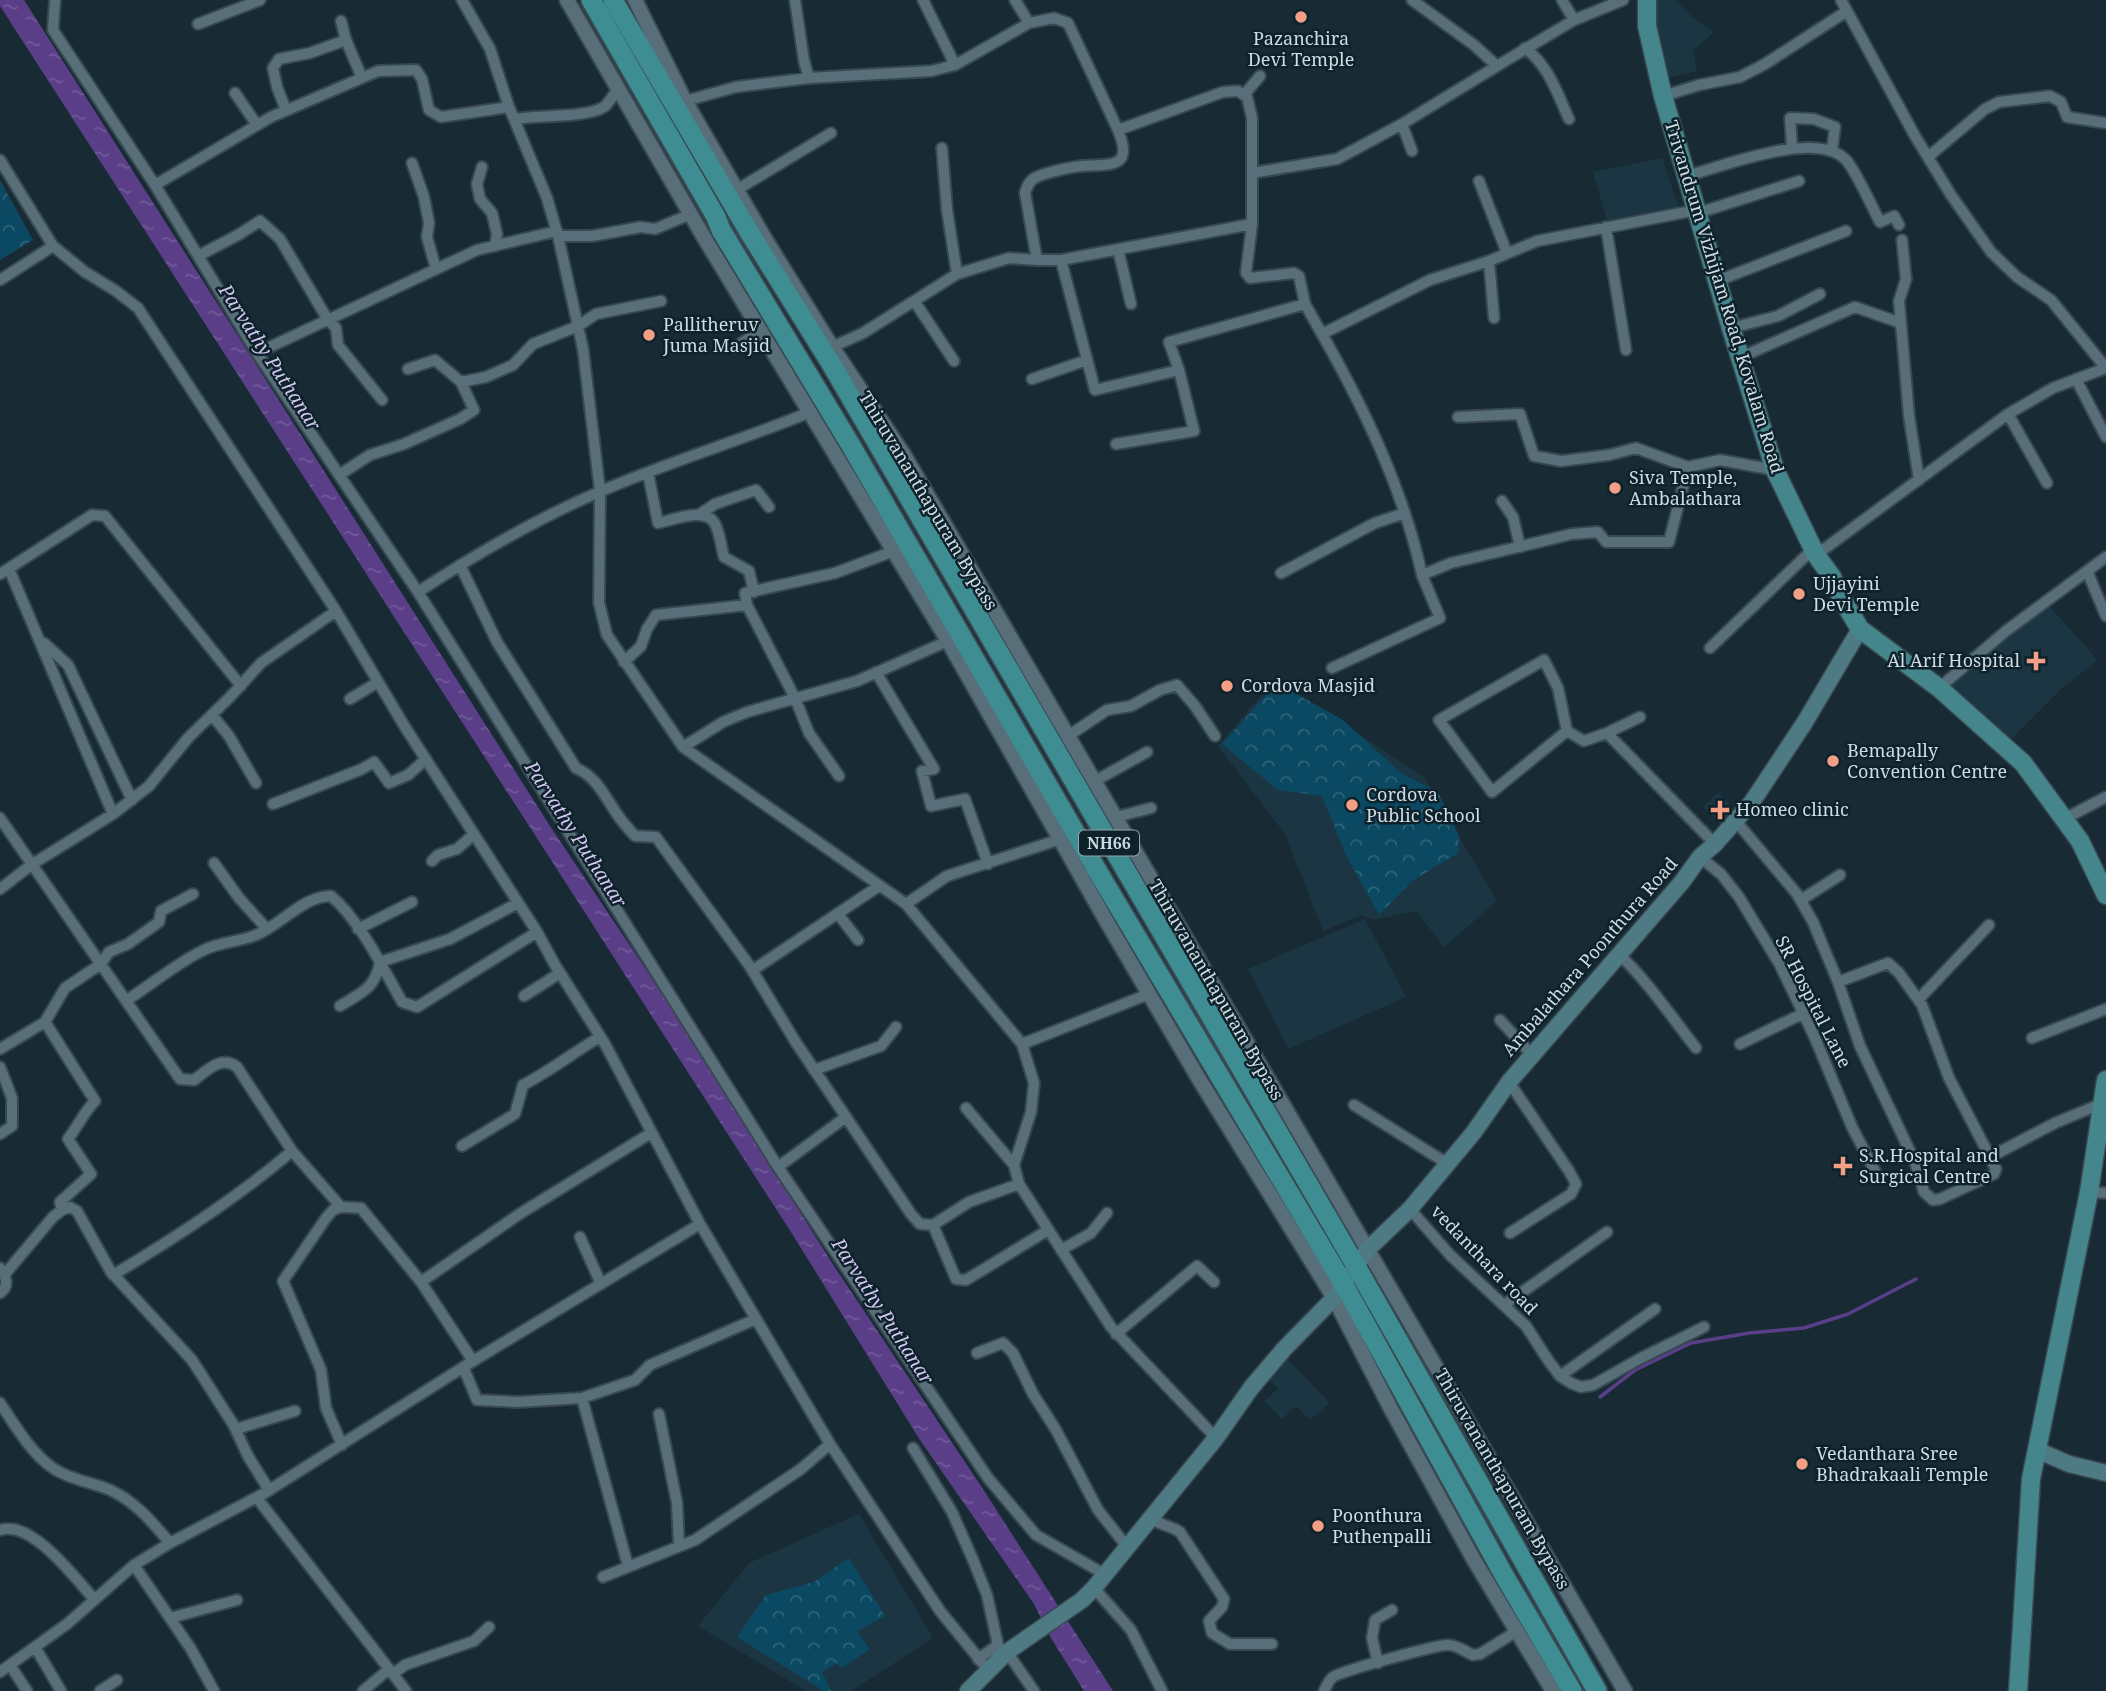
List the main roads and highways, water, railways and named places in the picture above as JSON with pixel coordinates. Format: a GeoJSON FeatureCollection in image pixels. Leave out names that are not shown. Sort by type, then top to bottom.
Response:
{"type":"FeatureCollection","features":[{"type":"Feature","properties":{"kind":"highway","name":"NH66"},"geometry":{"type":"LineString","coordinates":[[591,0],[721,230],[850,444],[1572,1691]]}},
{"type":"Feature","properties":{"kind":"highway","name":"Thiruvananthapuram Bypass"},"geometry":{"type":"LineString","coordinates":[[613,0],[749,232],[830,362],[1356,1266],[1597,1691]]}},
{"type":"Feature","properties":{"kind":"main road","name":"Trivandrum Vizhijam Road, Kovalam Road"},"geometry":{"type":"LineString","coordinates":[[1647,0],[1647,26],[1663,96],[1731,328],[1775,470],[1815,552],[1860,629],[1939,688],[2023,763],[2080,841],[2106,895]]}},
{"type":"Feature","properties":{"kind":"main road","name":"Ambalathara Poonthura Road"},"geometry":{"type":"LineString","coordinates":[[968,1691],[984,1665],[1007,1652],[1088,1594],[1128,1548],[1216,1438],[1259,1379],[1339,1291],[1368,1249],[1410,1209],[1474,1132],[1531,1055],[1682,882],[1700,857],[1752,802],[1805,723],[1860,629]]}},
{"type":"Feature","properties":{"kind":"main road"},"geometry":{"type":"LineString","coordinates":[[2018,1691],[2031,1479],[2097,1193],[2106,1080]]}},
{"type":"Feature","properties":{"kind":"main road"},"geometry":{"type":"LineString","coordinates":[[2037,1450],[2069,1464],[2106,1473]]}},
{"type":"Feature","properties":{"kind":"water"},"geometry":{"type":"Polygon","coordinates":[[[0,0],[24,0],[550,826],[667,1001],[834,1266],[979,1483],[1113,1691],[1084,1691],[1051,1638],[1034,1604],[920,1440],[791,1232],[0,6],[0,0]]]}},
{"type":"Feature","properties":{"kind":"waterway"},"geometry":{"type":"LineString","coordinates":[[1600,1397],[1635,1370],[1691,1343],[1749,1333],[1804,1328],[1848,1314],[1916,1279]]}},
{"type":"Feature","properties":{"kind":"place","name":"Pazanchira Devi Temple"},"geometry":{"type":"Point","coordinates":[1301,17]}},
{"type":"Feature","properties":{"kind":"place","name":"Pallitheruv Juma Masjid"},"geometry":{"type":"Point","coordinates":[649,335]}},
{"type":"Feature","properties":{"kind":"place","name":"Siva Temple, Ambalathara"},"geometry":{"type":"Point","coordinates":[1615,488]}},
{"type":"Feature","properties":{"kind":"place","name":"Ujjayini Devi Temple"},"geometry":{"type":"Point","coordinates":[1799,594]}},
{"type":"Feature","properties":{"kind":"place","name":"Al Arif Hospital"},"geometry":{"type":"Point","coordinates":[2036,661]}},
{"type":"Feature","properties":{"kind":"place","name":"Cordova Masjid"},"geometry":{"type":"Point","coordinates":[1227,686]}},
{"type":"Feature","properties":{"kind":"place","name":"Bemapally Convention Centre"},"geometry":{"type":"Point","coordinates":[1833,761]}},
{"type":"Feature","properties":{"kind":"place","name":"Cordova Public School"},"geometry":{"type":"Point","coordinates":[1352,805]}},
{"type":"Feature","properties":{"kind":"place","name":"Homeo clinic"},"geometry":{"type":"Point","coordinates":[1720,810]}},
{"type":"Feature","properties":{"kind":"place","name":"S.R.Hospital and Surgical Centre"},"geometry":{"type":"Point","coordinates":[1843,1166]}},
{"type":"Feature","properties":{"kind":"place","name":"Vedanthara Sree Bhadrakaali Temple"},"geometry":{"type":"Point","coordinates":[1802,1464]}},
{"type":"Feature","properties":{"kind":"place","name":"Poonthura Puthenpalli"},"geometry":{"type":"Point","coordinates":[1318,1526]}},
{"type":"Feature","properties":{"kind":"water label","name":"Parvathy Puthanar"},"geometry":{"type":"Point","coordinates":[270,357]}},
{"type":"Feature","properties":{"kind":"water label","name":"Parvathy Puthanar"},"geometry":{"type":"Point","coordinates":[576,834]}},
{"type":"Feature","properties":{"kind":"water label","name":"Parvathy Puthanar"},"geometry":{"type":"Point","coordinates":[883,1311]}}]}
